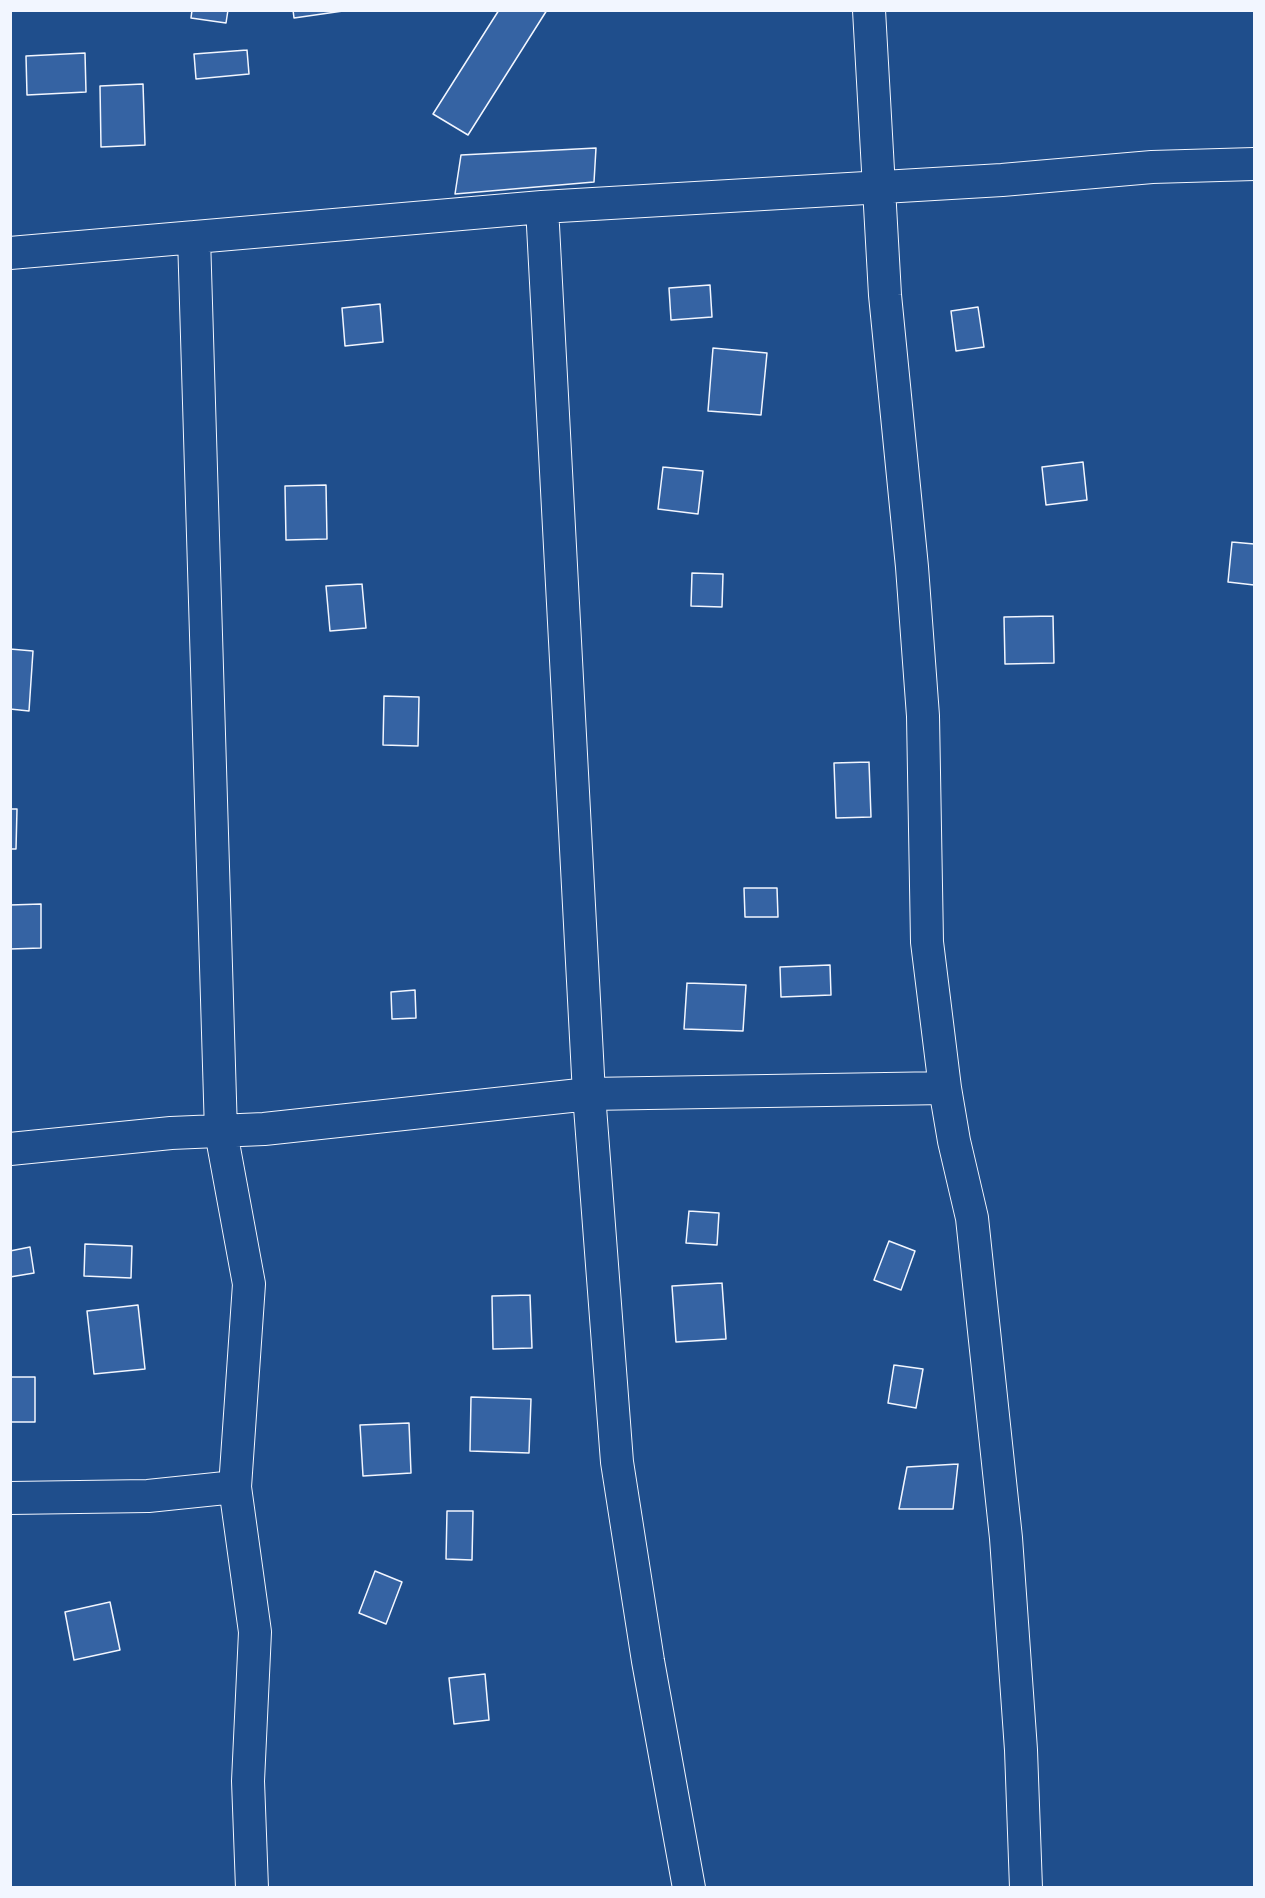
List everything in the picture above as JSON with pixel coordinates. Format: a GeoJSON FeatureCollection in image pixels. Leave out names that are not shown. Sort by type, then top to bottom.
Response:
{"type":"FeatureCollection","features":[{"type":"Feature","properties":{"kind":"street"},"geometry":{"type":"LineString","coordinates":[[869,10],[885,295],[912,567],[923,716],[927,942],[945,1088],[954,1141],[972,1218],[1005,1526],[1021,1750],[1026,1887]]}},
{"type":"Feature","properties":{"kind":"street"},"geometry":{"type":"LineString","coordinates":[[10,253],[542,207],[1002,180],[1152,167],[1254,164]]}},
{"type":"Feature","properties":{"kind":"street"},"geometry":{"type":"LineString","coordinates":[[542,207],[589,1094],[616,1462],[648,1661],[689,1887]]}},
{"type":"Feature","properties":{"kind":"street"},"geometry":{"type":"LineString","coordinates":[[194,237],[221,1132],[249,1284],[236,1486],[255,1632],[248,1780],[252,1887]]}},
{"type":"Feature","properties":{"kind":"street"},"geometry":{"type":"LineString","coordinates":[[10,1149],[171,1133],[264,1129],[589,1094],[945,1088]]}},
{"type":"Feature","properties":{"kind":"street"},"geometry":{"type":"LineString","coordinates":[[10,1497],[148,1496],[236,1486]]}},
{"type":"Feature","properties":{"kind":"building"},"geometry":{"type":"Polygon","coordinates":[[[192,10],[228,10],[226,23],[191,18],[192,10]]]}},
{"type":"Feature","properties":{"kind":"building"},"geometry":{"type":"Polygon","coordinates":[[[293,10],[350,10],[294,18],[293,10]]]}},
{"type":"Feature","properties":{"kind":"building"},"geometry":{"type":"Polygon","coordinates":[[[499,10],[547,10],[468,135],[433,114],[499,10]]]}},
{"type":"Feature","properties":{"kind":"building"},"geometry":{"type":"Polygon","coordinates":[[[247,50],[249,74],[196,79],[194,54],[247,50]]]}},
{"type":"Feature","properties":{"kind":"building"},"geometry":{"type":"Polygon","coordinates":[[[85,53],[86,92],[27,95],[26,56],[85,53]]]}},
{"type":"Feature","properties":{"kind":"building"},"geometry":{"type":"Polygon","coordinates":[[[143,84],[145,145],[101,147],[100,86],[143,84]]]}},
{"type":"Feature","properties":{"kind":"building"},"geometry":{"type":"Polygon","coordinates":[[[596,148],[594,182],[455,194],[461,155],[596,148]]]}},
{"type":"Feature","properties":{"kind":"building"},"geometry":{"type":"Polygon","coordinates":[[[710,285],[712,317],[671,320],[669,288],[710,285]]]}},
{"type":"Feature","properties":{"kind":"building"},"geometry":{"type":"Polygon","coordinates":[[[380,304],[383,342],[345,346],[342,308],[380,304]]]}},
{"type":"Feature","properties":{"kind":"building"},"geometry":{"type":"Polygon","coordinates":[[[978,307],[984,347],[956,351],[951,311],[978,307]]]}},
{"type":"Feature","properties":{"kind":"building"},"geometry":{"type":"Polygon","coordinates":[[[713,348],[767,353],[761,415],[708,411],[713,348]]]}},
{"type":"Feature","properties":{"kind":"building"},"geometry":{"type":"Polygon","coordinates":[[[1083,462],[1087,500],[1046,505],[1042,467],[1083,462]]]}},
{"type":"Feature","properties":{"kind":"building"},"geometry":{"type":"Polygon","coordinates":[[[663,467],[703,471],[698,514],[658,509],[663,467]]]}},
{"type":"Feature","properties":{"kind":"building"},"geometry":{"type":"Polygon","coordinates":[[[326,485],[327,539],[286,540],[285,486],[326,485]]]}},
{"type":"Feature","properties":{"kind":"building"},"geometry":{"type":"Polygon","coordinates":[[[1232,542],[1254,544],[1254,585],[1228,582],[1232,542]]]}},
{"type":"Feature","properties":{"kind":"building"},"geometry":{"type":"Polygon","coordinates":[[[692,573],[723,574],[722,607],[691,606],[692,573]]]}},
{"type":"Feature","properties":{"kind":"building"},"geometry":{"type":"Polygon","coordinates":[[[362,584],[366,628],[330,631],[326,586],[362,584]]]}},
{"type":"Feature","properties":{"kind":"building"},"geometry":{"type":"Polygon","coordinates":[[[1053,616],[1054,663],[1005,664],[1004,617],[1053,616]]]}},
{"type":"Feature","properties":{"kind":"building"},"geometry":{"type":"Polygon","coordinates":[[[10,649],[33,651],[29,711],[10,709],[10,649]]]}},
{"type":"Feature","properties":{"kind":"building"},"geometry":{"type":"Polygon","coordinates":[[[384,696],[419,697],[418,746],[383,745],[384,696]]]}},
{"type":"Feature","properties":{"kind":"building"},"geometry":{"type":"Polygon","coordinates":[[[869,762],[871,817],[836,818],[834,763],[869,762]]]}},
{"type":"Feature","properties":{"kind":"building"},"geometry":{"type":"Polygon","coordinates":[[[10,809],[17,809],[16,849],[10,849],[10,809]]]}},
{"type":"Feature","properties":{"kind":"building"},"geometry":{"type":"Polygon","coordinates":[[[744,888],[777,888],[778,917],[745,917],[744,888]]]}},
{"type":"Feature","properties":{"kind":"building"},"geometry":{"type":"Polygon","coordinates":[[[41,904],[41,948],[10,949],[10,905],[41,904]]]}},
{"type":"Feature","properties":{"kind":"building"},"geometry":{"type":"Polygon","coordinates":[[[830,965],[831,995],[781,997],[780,967],[830,965]]]}},
{"type":"Feature","properties":{"kind":"building"},"geometry":{"type":"Polygon","coordinates":[[[687,983],[746,985],[743,1031],[684,1029],[687,983]]]}},
{"type":"Feature","properties":{"kind":"building"},"geometry":{"type":"Polygon","coordinates":[[[415,990],[416,1018],[392,1019],[391,992],[415,990]]]}},
{"type":"Feature","properties":{"kind":"building"},"geometry":{"type":"Polygon","coordinates":[[[689,1211],[719,1213],[717,1245],[686,1243],[689,1211]]]}},
{"type":"Feature","properties":{"kind":"building"},"geometry":{"type":"Polygon","coordinates":[[[889,1241],[915,1251],[901,1290],[874,1280],[889,1241]]]}},
{"type":"Feature","properties":{"kind":"building"},"geometry":{"type":"Polygon","coordinates":[[[85,1244],[132,1246],[131,1278],[84,1276],[85,1244]]]}},
{"type":"Feature","properties":{"kind":"building"},"geometry":{"type":"Polygon","coordinates":[[[30,1247],[34,1273],[10,1277],[10,1251],[30,1247]]]}},
{"type":"Feature","properties":{"kind":"building"},"geometry":{"type":"Polygon","coordinates":[[[722,1283],[726,1339],[676,1342],[672,1286],[722,1283]]]}},
{"type":"Feature","properties":{"kind":"building"},"geometry":{"type":"Polygon","coordinates":[[[530,1295],[532,1348],[493,1349],[492,1296],[530,1295]]]}},
{"type":"Feature","properties":{"kind":"building"},"geometry":{"type":"Polygon","coordinates":[[[138,1305],[145,1369],[94,1374],[87,1311],[138,1305]]]}},
{"type":"Feature","properties":{"kind":"building"},"geometry":{"type":"Polygon","coordinates":[[[894,1365],[923,1369],[916,1408],[888,1403],[894,1365]]]}},
{"type":"Feature","properties":{"kind":"building"},"geometry":{"type":"Polygon","coordinates":[[[10,1377],[35,1377],[35,1422],[10,1422],[10,1377]]]}},
{"type":"Feature","properties":{"kind":"building"},"geometry":{"type":"Polygon","coordinates":[[[471,1397],[531,1399],[529,1453],[470,1451],[471,1397]]]}},
{"type":"Feature","properties":{"kind":"building"},"geometry":{"type":"Polygon","coordinates":[[[409,1423],[411,1473],[363,1476],[360,1425],[409,1423]]]}},
{"type":"Feature","properties":{"kind":"building"},"geometry":{"type":"Polygon","coordinates":[[[958,1464],[953,1509],[899,1509],[907,1467],[958,1464]]]}},
{"type":"Feature","properties":{"kind":"building"},"geometry":{"type":"Polygon","coordinates":[[[447,1511],[473,1511],[472,1560],[446,1559],[447,1511]]]}},
{"type":"Feature","properties":{"kind":"building"},"geometry":{"type":"Polygon","coordinates":[[[375,1571],[402,1582],[386,1624],[359,1613],[375,1571]]]}},
{"type":"Feature","properties":{"kind":"building"},"geometry":{"type":"Polygon","coordinates":[[[110,1602],[120,1650],[74,1660],[65,1612],[110,1602]]]}},
{"type":"Feature","properties":{"kind":"building"},"geometry":{"type":"Polygon","coordinates":[[[485,1674],[489,1720],[454,1724],[449,1678],[485,1674]]]}}]}
